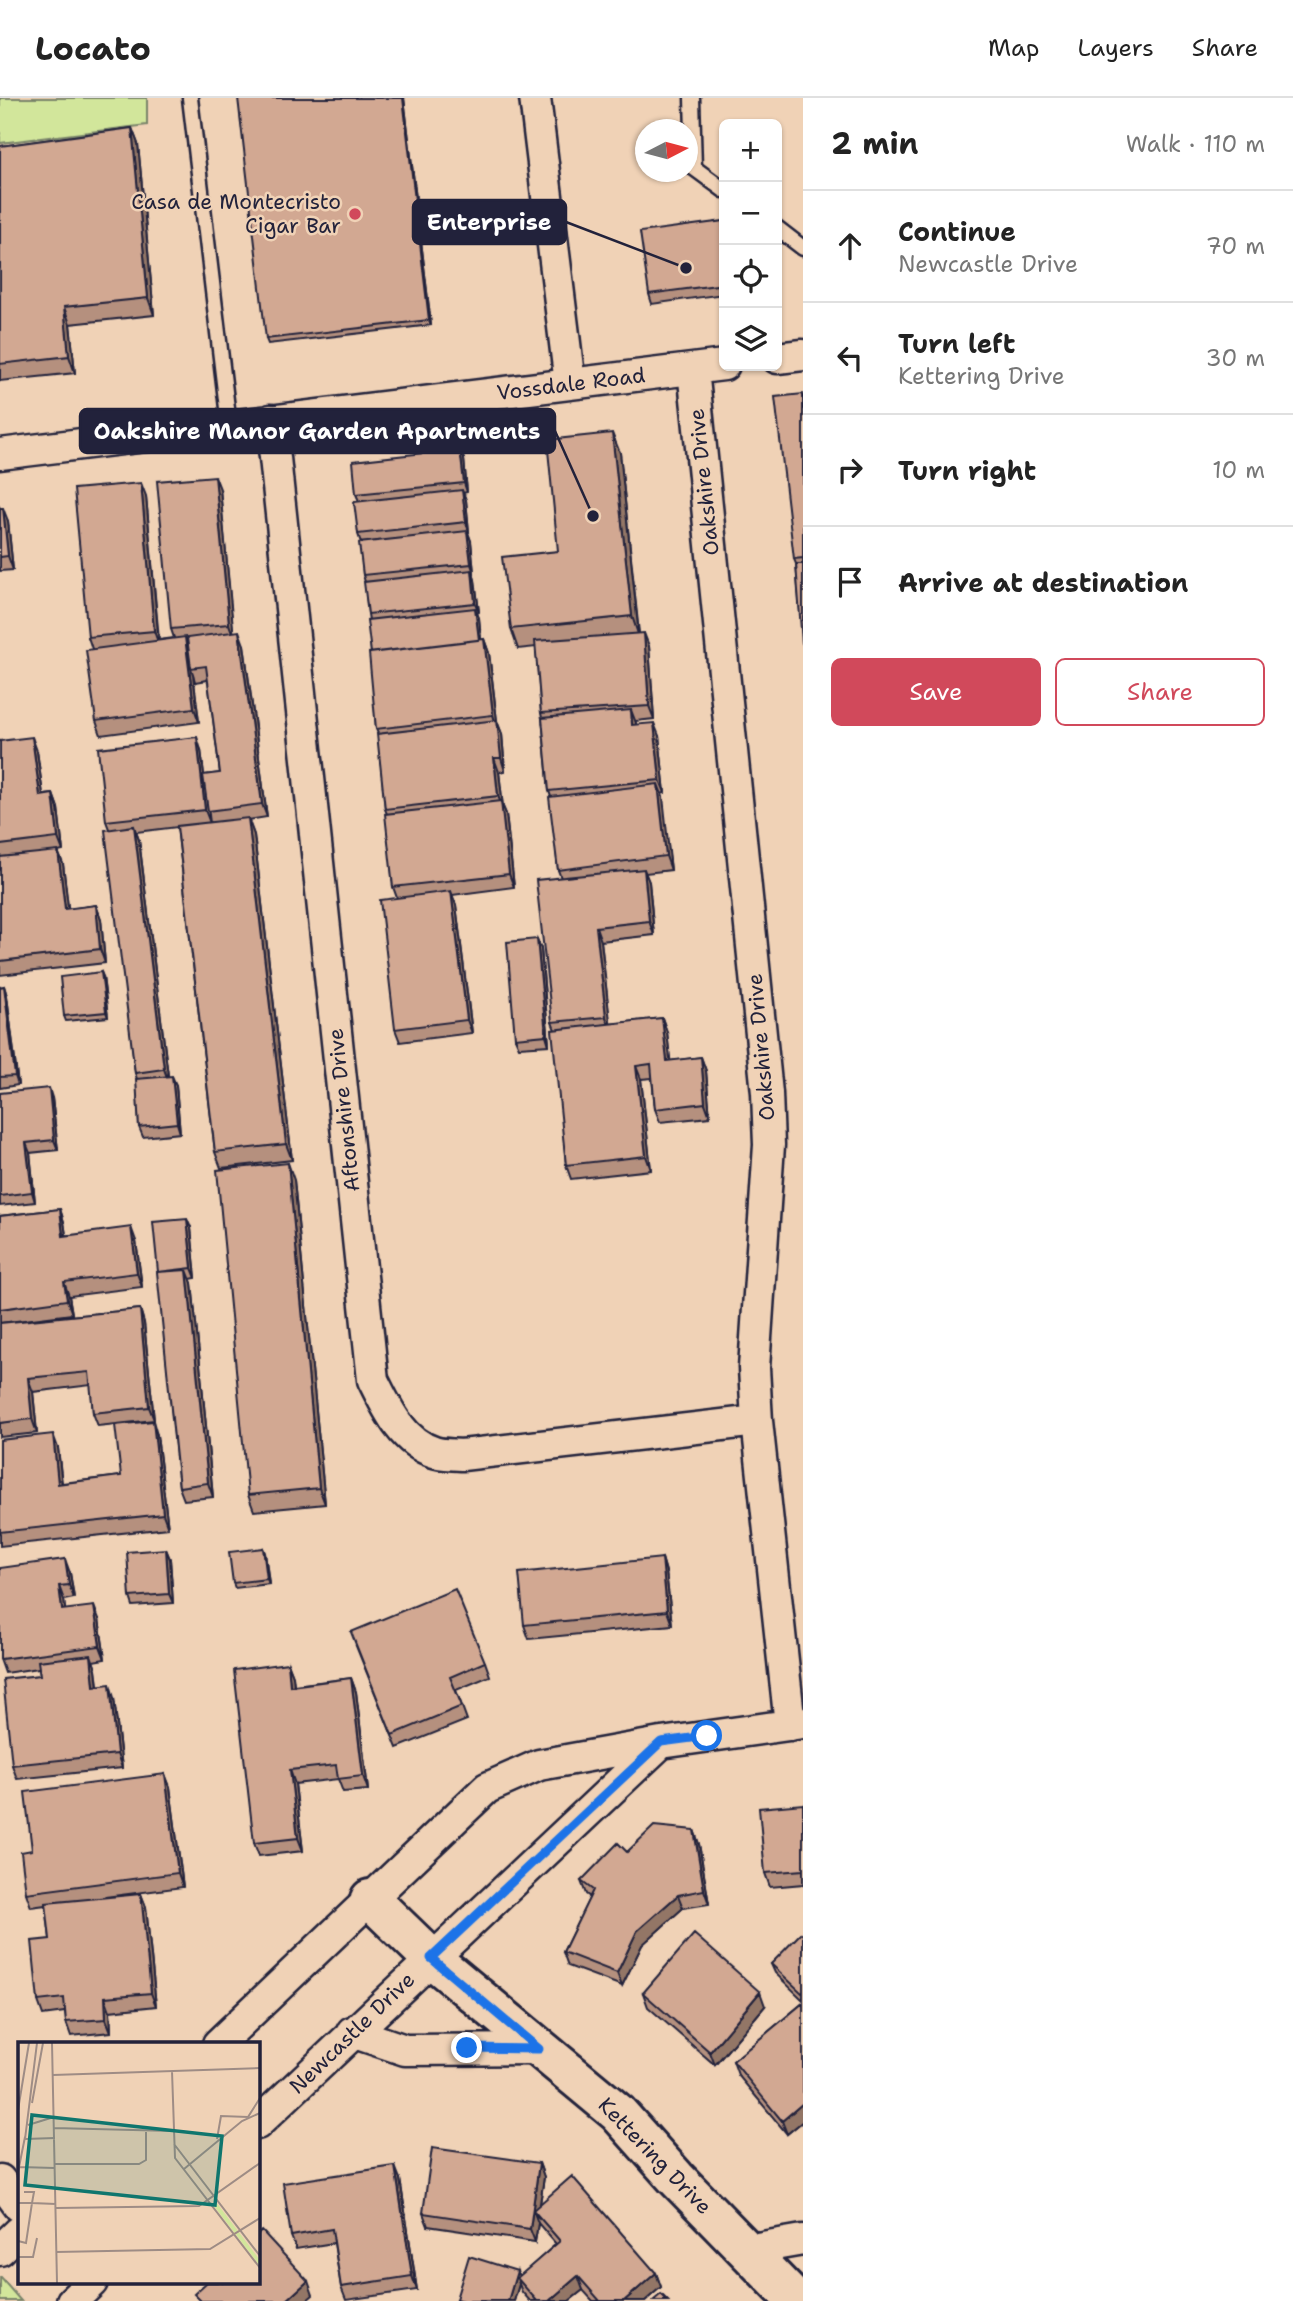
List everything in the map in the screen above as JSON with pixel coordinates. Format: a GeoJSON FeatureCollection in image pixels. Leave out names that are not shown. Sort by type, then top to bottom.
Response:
{"type":"FeatureCollection","features":[{"type":"Feature","properties":{"kind":"street"},"geometry":{"type":"LineString","coordinates":[[536,98],[570,384]]}},
{"type":"Feature","properties":{"kind":"street"},"geometry":{"type":"LineString","coordinates":[[782,357],[803,355]]}},
{"type":"Feature","properties":{"kind":"street","name":"Vossdale Road"},"geometry":{"type":"LineString","coordinates":[[0,454],[719,366]]}},
{"type":"Feature","properties":{"kind":"street","name":"Oakshire Drive"},"geometry":{"type":"LineString","coordinates":[[692,369],[767,1093],[769,1145],[754,1368],[757,1422],[797,1724]]}},
{"type":"Feature","properties":{"kind":"street","name":"Aftonshire Drive"},"geometry":{"type":"LineString","coordinates":[[271,420],[373,1380],[390,1413],[411,1439],[434,1452],[443,1453],[462,1455],[757,1422]]}},
{"type":"Feature","properties":{"kind":"street"},"geometry":{"type":"LineString","coordinates":[[220,2042],[487,1788],[539,1765],[661,1742],[797,1724]]}},
{"type":"Feature","properties":{"kind":"street","name":"Newcastle Drive"},"geometry":{"type":"LineString","coordinates":[[259,2122],[661,1742]]}},
{"type":"Feature","properties":{"kind":"street","name":"Kettering Drive"},"geometry":{"type":"LineString","coordinates":[[370,1899],[431,1958],[618,2113],[676,2178],[796,2301]]}},
{"type":"Feature","properties":{"kind":"street"},"geometry":{"type":"LineString","coordinates":[[352,2032],[405,2050],[539,2049]]}},
{"type":"Feature","properties":{"kind":"street"},"geometry":{"type":"LineString","coordinates":[[0,2180],[18,2205]]}},
{"type":"Feature","properties":{"kind":"street"},"geometry":{"type":"LineString","coordinates":[[0,2250],[18,2233]]}},
{"type":"Feature","properties":{"kind":"street"},"geometry":{"type":"LineString","coordinates":[[746,2250],[803,2240]]}},
{"type":"Feature","properties":{"kind":"lane"},"geometry":{"type":"LineString","coordinates":[[190,98],[229,425]]}},
{"type":"Feature","properties":{"kind":"lane"},"geometry":{"type":"LineString","coordinates":[[692,98],[694,168],[719,186]]}},
{"type":"Feature","properties":{"kind":"lane"},"geometry":{"type":"LineString","coordinates":[[782,233],[803,248]]}},
{"type":"Feature","properties":{"kind":"green space"},"geometry":{"type":"Polygon","coordinates":[[[0,98],[147,98],[147,125],[0,143],[0,98]]]}},
{"type":"Feature","properties":{"kind":"green space"},"geometry":{"type":"Polygon","coordinates":[[[1,2278],[21,2301],[0,2301],[1,2278]]]}},
{"type":"Feature","properties":{"kind":"building"},"geometry":{"type":"Polygon","coordinates":[[[238,98],[403,98],[429,320],[266,339],[238,98]]]}},
{"type":"Feature","properties":{"kind":"building"},"geometry":{"type":"Polygon","coordinates":[[[132,128],[148,298],[64,307],[69,356],[0,364],[0,146],[132,128]]]}},
{"type":"Feature","properties":{"kind":"building"},"geometry":{"type":"Polygon","coordinates":[[[719,222],[719,285],[649,294],[640,232],[719,222]]]}},
{"type":"Feature","properties":{"kind":"building"},"geometry":{"type":"Polygon","coordinates":[[[803,394],[803,558],[794,559],[775,397],[803,394]]]}},
{"type":"Feature","properties":{"kind":"building"},"geometry":{"type":"Polygon","coordinates":[[[612,433],[632,616],[511,629],[502,557],[558,551],[547,440],[612,433]]]}},
{"type":"Feature","properties":{"kind":"building"},"geometry":{"type":"Polygon","coordinates":[[[460,449],[464,483],[356,494],[353,461],[460,449]]]}},
{"type":"Feature","properties":{"kind":"building"},"geometry":{"type":"Polygon","coordinates":[[[215,476],[229,624],[171,629],[157,481],[215,476]]]}},
{"type":"Feature","properties":{"kind":"building"},"geometry":{"type":"Polygon","coordinates":[[[141,483],[154,631],[88,637],[74,489],[141,483]]]}},
{"type":"Feature","properties":{"kind":"building"},"geometry":{"type":"Polygon","coordinates":[[[462,490],[466,522],[358,534],[354,502],[462,490]]]}},
{"type":"Feature","properties":{"kind":"building"},"geometry":{"type":"Polygon","coordinates":[[[0,508],[3,508],[8,556],[0,557],[0,508]]]}},
{"type":"Feature","properties":{"kind":"building"},"geometry":{"type":"Polygon","coordinates":[[[467,531],[471,564],[363,575],[359,543],[467,531]]]}},
{"type":"Feature","properties":{"kind":"building"},"geometry":{"type":"Polygon","coordinates":[[[796,564],[803,564],[803,643],[802,643],[796,564]]]}},
{"type":"Feature","properties":{"kind":"building"},"geometry":{"type":"Polygon","coordinates":[[[472,570],[475,603],[368,614],[364,582],[472,570]]]}},
{"type":"Feature","properties":{"kind":"building"},"geometry":{"type":"Polygon","coordinates":[[[475,608],[479,640],[371,653],[367,620],[475,608]]]}},
{"type":"Feature","properties":{"kind":"building"},"geometry":{"type":"Polygon","coordinates":[[[239,631],[262,804],[208,811],[203,775],[220,773],[206,666],[191,668],[187,638],[239,631]]]}},
{"type":"Feature","properties":{"kind":"building"},"geometry":{"type":"Polygon","coordinates":[[[644,633],[649,706],[541,713],[535,641],[644,633]]]}},
{"type":"Feature","properties":{"kind":"building"},"geometry":{"type":"Polygon","coordinates":[[[185,637],[194,708],[96,721],[86,650],[185,637]]]}},
{"type":"Feature","properties":{"kind":"building"},"geometry":{"type":"Polygon","coordinates":[[[484,639],[493,715],[376,729],[369,653],[484,639]]]}},
{"type":"Feature","properties":{"kind":"building"},"geometry":{"type":"Polygon","coordinates":[[[631,710],[632,725],[654,723],[660,780],[549,791],[542,718],[631,710]]]}},
{"type":"Feature","properties":{"kind":"building"},"geometry":{"type":"Polygon","coordinates":[[[497,720],[501,758],[494,758],[498,796],[385,809],[377,734],[497,720]]]}},
{"type":"Feature","properties":{"kind":"building"},"geometry":{"type":"Polygon","coordinates":[[[32,737],[40,796],[53,794],[58,838],[0,845],[0,741],[32,737]]]}},
{"type":"Feature","properties":{"kind":"building"},"geometry":{"type":"Polygon","coordinates":[[[197,737],[205,810],[106,821],[98,748],[197,737]]]}},
{"type":"Feature","properties":{"kind":"building"},"geometry":{"type":"Polygon","coordinates":[[[658,784],[666,856],[558,870],[549,797],[658,784]]]}},
{"type":"Feature","properties":{"kind":"building"},"geometry":{"type":"Polygon","coordinates":[[[501,801],[509,874],[393,887],[385,814],[501,801]]]}},
{"type":"Feature","properties":{"kind":"building"},"geometry":{"type":"Polygon","coordinates":[[[248,818],[286,1144],[215,1152],[177,826],[248,818]]]}},
{"type":"Feature","properties":{"kind":"building"},"geometry":{"type":"Polygon","coordinates":[[[134,826],[164,1069],[135,1073],[105,830],[134,826]]]}},
{"type":"Feature","properties":{"kind":"building"},"geometry":{"type":"Polygon","coordinates":[[[58,851],[65,909],[96,905],[100,949],[0,961],[0,857],[58,851]]]}},
{"type":"Feature","properties":{"kind":"building"},"geometry":{"type":"Polygon","coordinates":[[[644,869],[649,921],[596,927],[606,1017],[552,1022],[536,880],[644,869]]]}},
{"type":"Feature","properties":{"kind":"building"},"geometry":{"type":"Polygon","coordinates":[[[451,891],[467,1020],[395,1029],[380,900],[451,891]]]}},
{"type":"Feature","properties":{"kind":"building"},"geometry":{"type":"Polygon","coordinates":[[[537,939],[546,1035],[515,1038],[507,942],[537,939]]]}},
{"type":"Feature","properties":{"kind":"building"},"geometry":{"type":"Polygon","coordinates":[[[101,972],[106,1012],[64,1016],[60,977],[101,972]]]}},
{"type":"Feature","properties":{"kind":"building"},"geometry":{"type":"Polygon","coordinates":[[[4,986],[15,1076],[0,1077],[0,987],[4,986]]]}},
{"type":"Feature","properties":{"kind":"building"},"geometry":{"type":"Polygon","coordinates":[[[662,1018],[667,1061],[701,1057],[705,1103],[655,1109],[651,1064],[636,1066],[646,1156],[566,1165],[552,1030],[662,1018]]]}},
{"type":"Feature","properties":{"kind":"building"},"geometry":{"type":"Polygon","coordinates":[[[172,1076],[177,1123],[139,1127],[136,1079],[172,1076]]]}},
{"type":"Feature","properties":{"kind":"building"},"geometry":{"type":"Polygon","coordinates":[[[49,1088],[54,1140],[26,1143],[32,1192],[0,1196],[0,1093],[49,1088]]]}},
{"type":"Feature","properties":{"kind":"building"},"geometry":{"type":"Polygon","coordinates":[[[288,1163],[319,1488],[248,1495],[217,1170],[288,1163]]]}},
{"type":"Feature","properties":{"kind":"building"},"geometry":{"type":"Polygon","coordinates":[[[60,1209],[63,1236],[131,1227],[137,1273],[64,1282],[67,1300],[0,1309],[0,1216],[60,1209]]]}},
{"type":"Feature","properties":{"kind":"building"},"geometry":{"type":"Polygon","coordinates":[[[187,1219],[192,1268],[158,1272],[153,1222],[187,1219]]]}},
{"type":"Feature","properties":{"kind":"building"},"geometry":{"type":"Polygon","coordinates":[[[187,1270],[208,1483],[179,1487],[157,1272],[187,1270]]]}},
{"type":"Feature","properties":{"kind":"building"},"geometry":{"type":"Polygon","coordinates":[[[140,1309],[149,1407],[93,1413],[89,1372],[28,1378],[32,1419],[0,1423],[0,1323],[140,1309]]]}},
{"type":"Feature","properties":{"kind":"building"},"geometry":{"type":"Polygon","coordinates":[[[153,1421],[163,1514],[0,1532],[0,1440],[53,1434],[58,1484],[121,1476],[115,1425],[153,1421]]]}},
{"type":"Feature","properties":{"kind":"building"},"geometry":{"type":"Polygon","coordinates":[[[263,1548],[267,1579],[233,1583],[229,1552],[263,1548]]]}},
{"type":"Feature","properties":{"kind":"building"},"geometry":{"type":"Polygon","coordinates":[[[166,1549],[169,1594],[130,1597],[127,1552],[166,1549]]]}},
{"type":"Feature","properties":{"kind":"building"},"geometry":{"type":"Polygon","coordinates":[[[662,1558],[667,1611],[524,1625],[519,1573],[662,1558]]]}},
{"type":"Feature","properties":{"kind":"building"},"geometry":{"type":"Polygon","coordinates":[[[65,1559],[69,1585],[59,1586],[62,1610],[94,1606],[100,1646],[0,1659],[0,1568],[65,1559]]]}},
{"type":"Feature","properties":{"kind":"building"},"geometry":{"type":"Polygon","coordinates":[[[455,1589],[485,1662],[450,1677],[462,1706],[392,1735],[351,1632],[455,1589]]]}},
{"type":"Feature","properties":{"kind":"building"},"geometry":{"type":"Polygon","coordinates":[[[91,1655],[94,1686],[110,1684],[117,1754],[12,1765],[3,1679],[40,1675],[38,1661],[91,1655]]]}},
{"type":"Feature","properties":{"kind":"building"},"geometry":{"type":"Polygon","coordinates":[[[288,1663],[290,1686],[351,1678],[363,1776],[338,1779],[336,1765],[290,1770],[298,1838],[254,1843],[234,1670],[288,1663]]]}},
{"type":"Feature","properties":{"kind":"building"},"geometry":{"type":"Polygon","coordinates":[[[165,1774],[178,1873],[26,1893],[21,1852],[32,1850],[25,1792],[165,1774]]]}},
{"type":"Feature","properties":{"kind":"building"},"geometry":{"type":"Polygon","coordinates":[[[803,1804],[803,1870],[765,1873],[759,1808],[803,1804]]]}},
{"type":"Feature","properties":{"kind":"building"},"geometry":{"type":"Polygon","coordinates":[[[654,1826],[694,1830],[704,1890],[678,1895],[637,1931],[617,1973],[563,1952],[593,1890],[581,1881],[618,1843],[627,1852],[654,1826]]]}},
{"type":"Feature","properties":{"kind":"building"},"geometry":{"type":"Polygon","coordinates":[[[141,1894],[151,1993],[105,1997],[106,2019],[66,2022],[64,1998],[38,2001],[32,1941],[50,1939],[46,1903],[141,1894]]]}},
{"type":"Feature","properties":{"kind":"building"},"geometry":{"type":"Polygon","coordinates":[[[801,1933],[803,1935],[803,1994],[771,1964],[801,1933]]]}},
{"type":"Feature","properties":{"kind":"building"},"geometry":{"type":"Polygon","coordinates":[[[694,1934],[760,1992],[710,2052],[643,1993],[694,1934]]]}},
{"type":"Feature","properties":{"kind":"building"},"geometry":{"type":"Polygon","coordinates":[[[803,2003],[803,2103],[782,2121],[733,2061],[803,2003]]]}},
{"type":"Feature","properties":{"kind":"building"},"geometry":{"type":"Polygon","coordinates":[[[432,2148],[539,2163],[530,2229],[423,2213],[432,2148]]]}},
{"type":"Feature","properties":{"kind":"building"},"geometry":{"type":"Polygon","coordinates":[[[395,2166],[412,2276],[341,2287],[332,2229],[291,2236],[283,2183],[395,2166]]]}},
{"type":"Feature","properties":{"kind":"building"},"geometry":{"type":"Polygon","coordinates":[[[572,2176],[656,2273],[624,2301],[600,2301],[578,2276],[549,2301],[537,2301],[517,2278],[560,2241],[533,2210],[572,2176]]]}},
{"type":"Feature","properties":{"kind":"building"},"geometry":{"type":"Polygon","coordinates":[[[262,2231],[308,2281],[286,2301],[201,2301],[194,2294],[205,2284],[259,2284],[259,2233],[262,2231]]]}},
{"type":"Feature","properties":{"kind":"building"},"geometry":{"type":"Polygon","coordinates":[[[469,2256],[517,2271],[508,2301],[456,2299],[469,2256]]]}},
{"type":"Feature","properties":{"kind":"building"},"geometry":{"type":"Polygon","coordinates":[[[661,2294],[668,2301],[653,2301],[661,2294]]]}},
{"type":"Feature","properties":{"kind":"place","name":"Casa de Montecristo Cigar Bar"},"geometry":{"type":"Point","coordinates":[355,214]}},
{"type":"Feature","properties":{"kind":"place","name":"Enterprise"},"geometry":{"type":"Point","coordinates":[686,268]}},
{"type":"Feature","properties":{"kind":"place","name":"Oakshire Manor Garden Apartments"},"geometry":{"type":"Point","coordinates":[593,516]}},
{"type":"Feature","properties":{"kind":"route"},"geometry":{"type":"LineString","coordinates":[[467,2048],[539,2049],[431,1958],[661,1742],[707,1736]]}}]}
